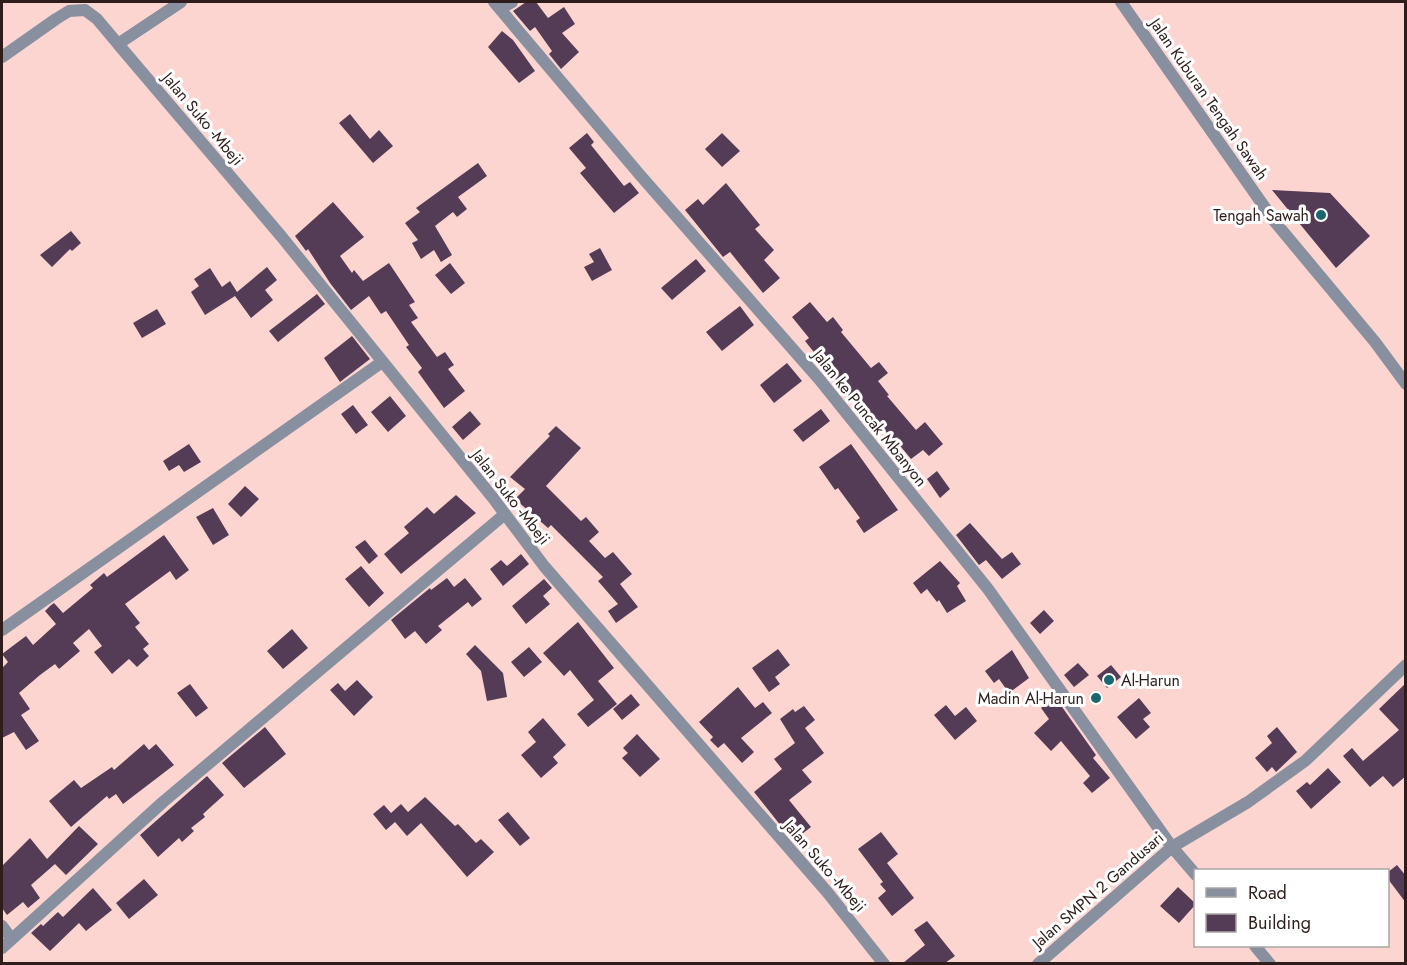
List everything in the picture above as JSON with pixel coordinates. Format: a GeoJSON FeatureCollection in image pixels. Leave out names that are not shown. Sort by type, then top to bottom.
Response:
{"type":"FeatureCollection","features":[{"type":"Feature","properties":{"kind":"street"},"geometry":{"type":"LineString","coordinates":[[118,44],[181,2]]}},
{"type":"Feature","properties":{"kind":"street"},"geometry":{"type":"LineString","coordinates":[[497,5],[512,2]]}},
{"type":"Feature","properties":{"kind":"street","name":"Jalan Kuburan Tengah Sawah"},"geometry":{"type":"LineString","coordinates":[[1121,2],[1275,222],[1375,342],[1406,384]]}},
{"type":"Feature","properties":{"kind":"street","name":"Jalan ke Puncak Mbanyon"},"geometry":{"type":"LineString","coordinates":[[497,5],[640,175],[819,379],[981,580],[1172,847],[1194,873]]}},
{"type":"Feature","properties":{"kind":"street","name":"Jalan Suko -Mbeji"},"geometry":{"type":"LineString","coordinates":[[2,57],[69,11],[85,10],[97,19],[280,236],[505,514],[544,566],[828,893],[884,963]]}},
{"type":"Feature","properties":{"kind":"street"},"geometry":{"type":"LineString","coordinates":[[2,630],[382,362]]}},
{"type":"Feature","properties":{"kind":"street"},"geometry":{"type":"LineString","coordinates":[[2,948],[163,802],[505,514]]}},
{"type":"Feature","properties":{"kind":"street","name":"Jalan SMPN 2 Gandusari"},"geometry":{"type":"LineString","coordinates":[[1038,963],[1172,847],[1248,802],[1305,761],[1406,665]]}},
{"type":"Feature","properties":{"kind":"street"},"geometry":{"type":"LineString","coordinates":[[2,926],[11,938]]}},
{"type":"Feature","properties":{"kind":"street"},"geometry":{"type":"LineString","coordinates":[[1257,947],[1270,963]]}},
{"type":"Feature","properties":{"kind":"building"},"geometry":{"type":"Polygon","coordinates":[[[526,2],[536,2],[548,18],[564,7],[575,24],[562,33],[579,52],[561,69],[549,54],[552,51],[535,27],[530,31],[513,11],[526,2]]]}},
{"type":"Feature","properties":{"kind":"building"},"geometry":{"type":"Polygon","coordinates":[[[502,31],[513,40],[535,71],[519,83],[488,47],[502,31]]]}},
{"type":"Feature","properties":{"kind":"building"},"geometry":{"type":"Polygon","coordinates":[[[350,114],[370,139],[379,130],[393,146],[373,163],[339,123],[350,114]]]}},
{"type":"Feature","properties":{"kind":"building"},"geometry":{"type":"Polygon","coordinates":[[[587,133],[594,142],[591,145],[624,186],[630,182],[639,193],[614,213],[580,173],[586,168],[569,148],[587,133]]]}},
{"type":"Feature","properties":{"kind":"building"},"geometry":{"type":"Polygon","coordinates":[[[722,133],[740,151],[722,167],[705,149],[722,133]]]}},
{"type":"Feature","properties":{"kind":"building"},"geometry":{"type":"Polygon","coordinates":[[[478,163],[487,176],[458,197],[467,209],[457,217],[453,212],[435,226],[452,255],[441,262],[434,250],[421,259],[412,243],[418,240],[405,223],[420,212],[416,208],[478,163]]]}},
{"type":"Feature","properties":{"kind":"building"},"geometry":{"type":"Polygon","coordinates":[[[726,183],[760,225],[755,229],[774,250],[764,260],[780,278],[763,293],[730,252],[723,257],[685,210],[698,199],[703,205],[726,183]]]}},
{"type":"Feature","properties":{"kind":"building","name":"Tengah Sawah"},"geometry":{"type":"Polygon","coordinates":[[[1272,190],[1330,193],[1370,236],[1336,268],[1272,190]]]}},
{"type":"Feature","properties":{"kind":"building"},"geometry":{"type":"Polygon","coordinates":[[[333,202],[364,237],[340,256],[352,273],[354,270],[363,281],[389,263],[415,302],[409,305],[418,318],[411,322],[437,357],[445,352],[454,365],[448,369],[465,391],[444,408],[418,372],[422,368],[406,347],[409,345],[386,311],[381,314],[369,296],[351,310],[308,249],[306,251],[295,236],[333,202]]]}},
{"type":"Feature","properties":{"kind":"building"},"geometry":{"type":"Polygon","coordinates":[[[71,231],[81,243],[72,251],[70,249],[52,267],[40,255],[71,231]]]}},
{"type":"Feature","properties":{"kind":"building"},"geometry":{"type":"Polygon","coordinates":[[[600,248],[612,270],[592,281],[584,267],[594,262],[589,254],[600,248]]]}},
{"type":"Feature","properties":{"kind":"building"},"geometry":{"type":"Polygon","coordinates":[[[696,259],[706,271],[672,300],[661,288],[696,259]]]}},
{"type":"Feature","properties":{"kind":"building"},"geometry":{"type":"Polygon","coordinates":[[[450,263],[465,283],[451,294],[435,275],[450,263]]]}},
{"type":"Feature","properties":{"kind":"building"},"geometry":{"type":"Polygon","coordinates":[[[267,267],[277,280],[265,290],[273,300],[251,318],[235,296],[205,315],[191,292],[199,286],[194,279],[210,268],[222,287],[230,281],[237,292],[267,267]]]}},
{"type":"Feature","properties":{"kind":"building"},"geometry":{"type":"Polygon","coordinates":[[[317,294],[325,304],[278,342],[269,331],[317,294]]]}},
{"type":"Feature","properties":{"kind":"building"},"geometry":{"type":"Polygon","coordinates":[[[810,302],[827,322],[833,317],[843,330],[841,332],[871,368],[879,362],[888,373],[878,381],[889,395],[887,396],[916,430],[925,422],[943,444],[929,456],[923,450],[911,459],[897,442],[892,446],[884,435],[887,433],[868,411],[864,415],[805,341],[809,338],[792,317],[810,302]]]}},
{"type":"Feature","properties":{"kind":"building"},"geometry":{"type":"Polygon","coordinates":[[[740,306],[754,325],[722,351],[706,332],[740,306]]]}},
{"type":"Feature","properties":{"kind":"building"},"geometry":{"type":"Polygon","coordinates":[[[157,309],[166,324],[142,338],[133,323],[157,309]]]}},
{"type":"Feature","properties":{"kind":"building"},"geometry":{"type":"Polygon","coordinates":[[[352,336],[370,359],[340,382],[324,358],[352,336]]]}},
{"type":"Feature","properties":{"kind":"building"},"geometry":{"type":"Polygon","coordinates":[[[787,363],[802,381],[774,403],[760,385],[787,363]]]}},
{"type":"Feature","properties":{"kind":"building"},"geometry":{"type":"Polygon","coordinates":[[[390,396],[406,416],[388,432],[371,412],[390,396]]]}},
{"type":"Feature","properties":{"kind":"building"},"geometry":{"type":"Polygon","coordinates":[[[353,405],[368,425],[356,434],[341,414],[353,405]]]}},
{"type":"Feature","properties":{"kind":"building"},"geometry":{"type":"Polygon","coordinates":[[[821,409],[830,421],[803,442],[793,430],[821,409]]]}},
{"type":"Feature","properties":{"kind":"building"},"geometry":{"type":"Polygon","coordinates":[[[470,411],[481,424],[463,440],[452,427],[470,411]]]}},
{"type":"Feature","properties":{"kind":"building"},"geometry":{"type":"Polygon","coordinates":[[[556,426],[581,448],[546,486],[581,521],[586,517],[599,532],[589,541],[605,558],[613,552],[632,574],[620,584],[638,607],[616,623],[608,611],[618,604],[598,581],[603,577],[551,525],[548,528],[515,499],[525,489],[510,477],[550,436],[548,434],[556,426]]]}},
{"type":"Feature","properties":{"kind":"building"},"geometry":{"type":"Polygon","coordinates":[[[189,444],[201,462],[184,472],[179,465],[169,471],[163,461],[189,444]]]}},
{"type":"Feature","properties":{"kind":"building"},"geometry":{"type":"Polygon","coordinates":[[[851,444],[898,510],[864,533],[856,521],[860,518],[838,488],[835,490],[819,467],[851,444]]]}},
{"type":"Feature","properties":{"kind":"building"},"geometry":{"type":"Polygon","coordinates":[[[937,471],[950,489],[940,498],[927,479],[937,471]]]}},
{"type":"Feature","properties":{"kind":"building"},"geometry":{"type":"Polygon","coordinates":[[[245,486],[259,499],[241,517],[228,504],[245,486]]]}},
{"type":"Feature","properties":{"kind":"building"},"geometry":{"type":"Polygon","coordinates":[[[456,495],[476,513],[401,574],[384,554],[409,533],[404,527],[427,507],[434,514],[456,495]]]}},
{"type":"Feature","properties":{"kind":"building"},"geometry":{"type":"Polygon","coordinates":[[[213,508],[229,535],[213,545],[196,517],[213,508]]]}},
{"type":"Feature","properties":{"kind":"building"},"geometry":{"type":"Polygon","coordinates":[[[970,523],[1002,559],[1012,552],[1021,564],[1002,579],[986,560],[979,565],[956,535],[970,523]]]}},
{"type":"Feature","properties":{"kind":"building"},"geometry":{"type":"Polygon","coordinates":[[[164,535],[189,570],[176,580],[170,571],[125,604],[140,623],[135,627],[149,644],[143,649],[149,656],[137,667],[129,659],[112,674],[94,652],[102,646],[89,629],[73,643],[80,651],[59,669],[55,664],[19,693],[30,709],[21,715],[39,741],[26,750],[14,732],[2,738],[2,668],[8,662],[2,654],[26,636],[33,645],[56,624],[45,611],[50,606],[54,603],[63,613],[93,588],[90,585],[104,573],[107,577],[164,535]]]}},
{"type":"Feature","properties":{"kind":"building"},"geometry":{"type":"Polygon","coordinates":[[[365,540],[378,556],[369,564],[355,547],[365,540]]]}},
{"type":"Feature","properties":{"kind":"building"},"geometry":{"type":"Polygon","coordinates":[[[521,554],[529,564],[503,586],[490,569],[501,560],[507,566],[521,554]]]}},
{"type":"Feature","properties":{"kind":"building"},"geometry":{"type":"Polygon","coordinates":[[[940,561],[960,583],[957,586],[966,601],[947,613],[939,600],[937,602],[927,589],[921,594],[913,583],[940,561]]]}},
{"type":"Feature","properties":{"kind":"building"},"geometry":{"type":"Polygon","coordinates":[[[361,566],[384,593],[369,607],[345,579],[361,566]]]}},
{"type":"Feature","properties":{"kind":"building"},"geometry":{"type":"Polygon","coordinates":[[[447,578],[454,587],[465,578],[482,599],[472,607],[468,602],[438,626],[442,630],[426,644],[415,631],[405,639],[391,620],[430,588],[431,590],[447,578]]]}},
{"type":"Feature","properties":{"kind":"building"},"geometry":{"type":"Polygon","coordinates":[[[544,579],[552,588],[543,596],[550,604],[526,624],[512,606],[544,579]]]}},
{"type":"Feature","properties":{"kind":"building"},"geometry":{"type":"Polygon","coordinates":[[[1044,610],[1054,621],[1040,634],[1030,623],[1044,610]]]}},
{"type":"Feature","properties":{"kind":"building"},"geometry":{"type":"Polygon","coordinates":[[[578,622],[614,668],[598,681],[617,704],[588,727],[577,714],[594,700],[570,670],[564,676],[543,653],[578,622]]]}},
{"type":"Feature","properties":{"kind":"building"},"geometry":{"type":"Polygon","coordinates":[[[292,629],[308,648],[283,669],[267,651],[292,629]]]}},
{"type":"Feature","properties":{"kind":"building"},"geometry":{"type":"Polygon","coordinates":[[[475,645],[503,673],[507,697],[487,701],[481,671],[466,654],[475,645]]]}},
{"type":"Feature","properties":{"kind":"building"},"geometry":{"type":"Polygon","coordinates":[[[529,647],[542,662],[524,677],[511,662],[529,647]]]}},
{"type":"Feature","properties":{"kind":"building"},"geometry":{"type":"Polygon","coordinates":[[[778,649],[790,665],[775,677],[780,684],[769,692],[752,668],[778,649]]]}},
{"type":"Feature","properties":{"kind":"building"},"geometry":{"type":"Polygon","coordinates":[[[1012,650],[1029,678],[1009,693],[999,679],[994,683],[985,671],[1012,650]]]}},
{"type":"Feature","properties":{"kind":"building"},"geometry":{"type":"Polygon","coordinates":[[[1078,663],[1089,675],[1074,687],[1064,675],[1078,663]]]}},
{"type":"Feature","properties":{"kind":"building","name":"Al-Harun"},"geometry":{"type":"Polygon","coordinates":[[[1111,665],[1121,677],[1107,688],[1097,676],[1111,665]]]}},
{"type":"Feature","properties":{"kind":"building"},"geometry":{"type":"Polygon","coordinates":[[[357,680],[373,697],[354,716],[330,690],[338,683],[345,691],[357,680]]]}},
{"type":"Feature","properties":{"kind":"building"},"geometry":{"type":"Polygon","coordinates":[[[1406,683],[1406,776],[1393,787],[1383,776],[1370,787],[1343,756],[1352,748],[1363,761],[1399,730],[1379,709],[1406,683]]]}},
{"type":"Feature","properties":{"kind":"building"},"geometry":{"type":"Polygon","coordinates":[[[190,684],[208,708],[196,717],[177,693],[190,684]]]}},
{"type":"Feature","properties":{"kind":"building"},"geometry":{"type":"Polygon","coordinates":[[[738,687],[755,708],[763,702],[772,713],[741,738],[754,752],[742,763],[724,743],[718,748],[710,740],[713,737],[699,722],[738,687]]]}},
{"type":"Feature","properties":{"kind":"building"},"geometry":{"type":"Polygon","coordinates":[[[631,694],[640,705],[622,720],[613,709],[631,694]]]}},
{"type":"Feature","properties":{"kind":"building"},"geometry":{"type":"Polygon","coordinates":[[[1055,697],[1096,755],[1093,758],[1110,778],[1092,793],[1083,783],[1090,776],[1061,741],[1051,751],[1034,733],[1049,719],[1041,708],[1055,697]]]}},
{"type":"Feature","properties":{"kind":"building"},"geometry":{"type":"Polygon","coordinates":[[[1139,698],[1151,713],[1143,719],[1150,727],[1136,739],[1117,717],[1139,698]]]}},
{"type":"Feature","properties":{"kind":"building"},"geometry":{"type":"Polygon","coordinates":[[[946,705],[955,716],[966,707],[977,721],[955,740],[934,715],[946,705]]]}},
{"type":"Feature","properties":{"kind":"building"},"geometry":{"type":"Polygon","coordinates":[[[804,706],[815,720],[805,728],[824,753],[802,770],[812,782],[789,800],[811,827],[793,841],[754,792],[782,769],[774,759],[795,743],[780,719],[793,709],[795,712],[804,706]]]}},
{"type":"Feature","properties":{"kind":"building"},"geometry":{"type":"Polygon","coordinates":[[[543,718],[566,745],[553,757],[558,763],[541,778],[521,755],[536,742],[528,732],[543,718]]]}},
{"type":"Feature","properties":{"kind":"building"},"geometry":{"type":"Polygon","coordinates":[[[265,727],[286,754],[244,788],[222,763],[265,727]]]}},
{"type":"Feature","properties":{"kind":"building"},"geometry":{"type":"Polygon","coordinates":[[[1277,727],[1297,752],[1276,772],[1272,767],[1267,772],[1255,758],[1272,743],[1267,736],[1277,727]]]}},
{"type":"Feature","properties":{"kind":"building"},"geometry":{"type":"Polygon","coordinates":[[[637,734],[660,759],[640,777],[622,758],[628,753],[623,748],[637,734]]]}},
{"type":"Feature","properties":{"kind":"building"},"geometry":{"type":"Polygon","coordinates":[[[144,744],[149,750],[156,744],[174,765],[123,804],[116,794],[109,799],[107,796],[71,827],[49,801],[74,780],[81,788],[112,767],[114,770],[144,744]]]}},
{"type":"Feature","properties":{"kind":"building"},"geometry":{"type":"Polygon","coordinates":[[[1328,768],[1341,782],[1311,809],[1296,791],[1307,782],[1310,785],[1328,768]]]}},
{"type":"Feature","properties":{"kind":"building"},"geometry":{"type":"Polygon","coordinates":[[[207,776],[224,795],[203,814],[205,817],[191,828],[194,831],[182,842],[179,838],[158,857],[140,835],[207,776]]]}},
{"type":"Feature","properties":{"kind":"building"},"geometry":{"type":"Polygon","coordinates":[[[425,797],[455,826],[458,824],[476,843],[481,839],[494,852],[467,877],[421,823],[407,836],[395,822],[386,830],[373,814],[384,805],[391,813],[401,804],[408,812],[425,797]]]}},
{"type":"Feature","properties":{"kind":"building"},"geometry":{"type":"Polygon","coordinates":[[[508,812],[530,838],[520,846],[498,820],[508,812]]]}},
{"type":"Feature","properties":{"kind":"building"},"geometry":{"type":"Polygon","coordinates":[[[79,826],[98,844],[66,875],[55,864],[31,885],[40,898],[28,908],[23,902],[7,915],[2,908],[2,866],[30,838],[47,859],[79,826]]]}},
{"type":"Feature","properties":{"kind":"building"},"geometry":{"type":"Polygon","coordinates":[[[881,832],[898,854],[887,863],[914,898],[892,916],[878,898],[886,891],[880,884],[883,882],[858,849],[881,832]]]}},
{"type":"Feature","properties":{"kind":"building"},"geometry":{"type":"Polygon","coordinates":[[[1397,865],[1406,876],[1406,903],[1389,880],[1389,871],[1397,865]]]}},
{"type":"Feature","properties":{"kind":"building"},"geometry":{"type":"Polygon","coordinates":[[[144,879],[158,895],[129,919],[116,903],[144,879]]]}},
{"type":"Feature","properties":{"kind":"building"},"geometry":{"type":"Polygon","coordinates":[[[1178,887],[1194,902],[1194,906],[1179,923],[1160,906],[1178,887]]]}},
{"type":"Feature","properties":{"kind":"building"},"geometry":{"type":"Polygon","coordinates":[[[93,888],[112,910],[86,931],[79,923],[50,951],[31,933],[41,924],[43,926],[58,912],[63,917],[93,888]]]}},
{"type":"Feature","properties":{"kind":"building"},"geometry":{"type":"Polygon","coordinates":[[[927,921],[955,956],[945,963],[903,963],[925,945],[914,930],[927,921]]]}},
{"type":"Feature","properties":{"kind":"place","name":"Tengah Sawah"},"geometry":{"type":"Point","coordinates":[1321,215]}},
{"type":"Feature","properties":{"kind":"place","name":"Al-Harun"},"geometry":{"type":"Point","coordinates":[1109,680]}},
{"type":"Feature","properties":{"kind":"place","name":"Madin Al-Harun"},"geometry":{"type":"Point","coordinates":[1096,698]}}]}
